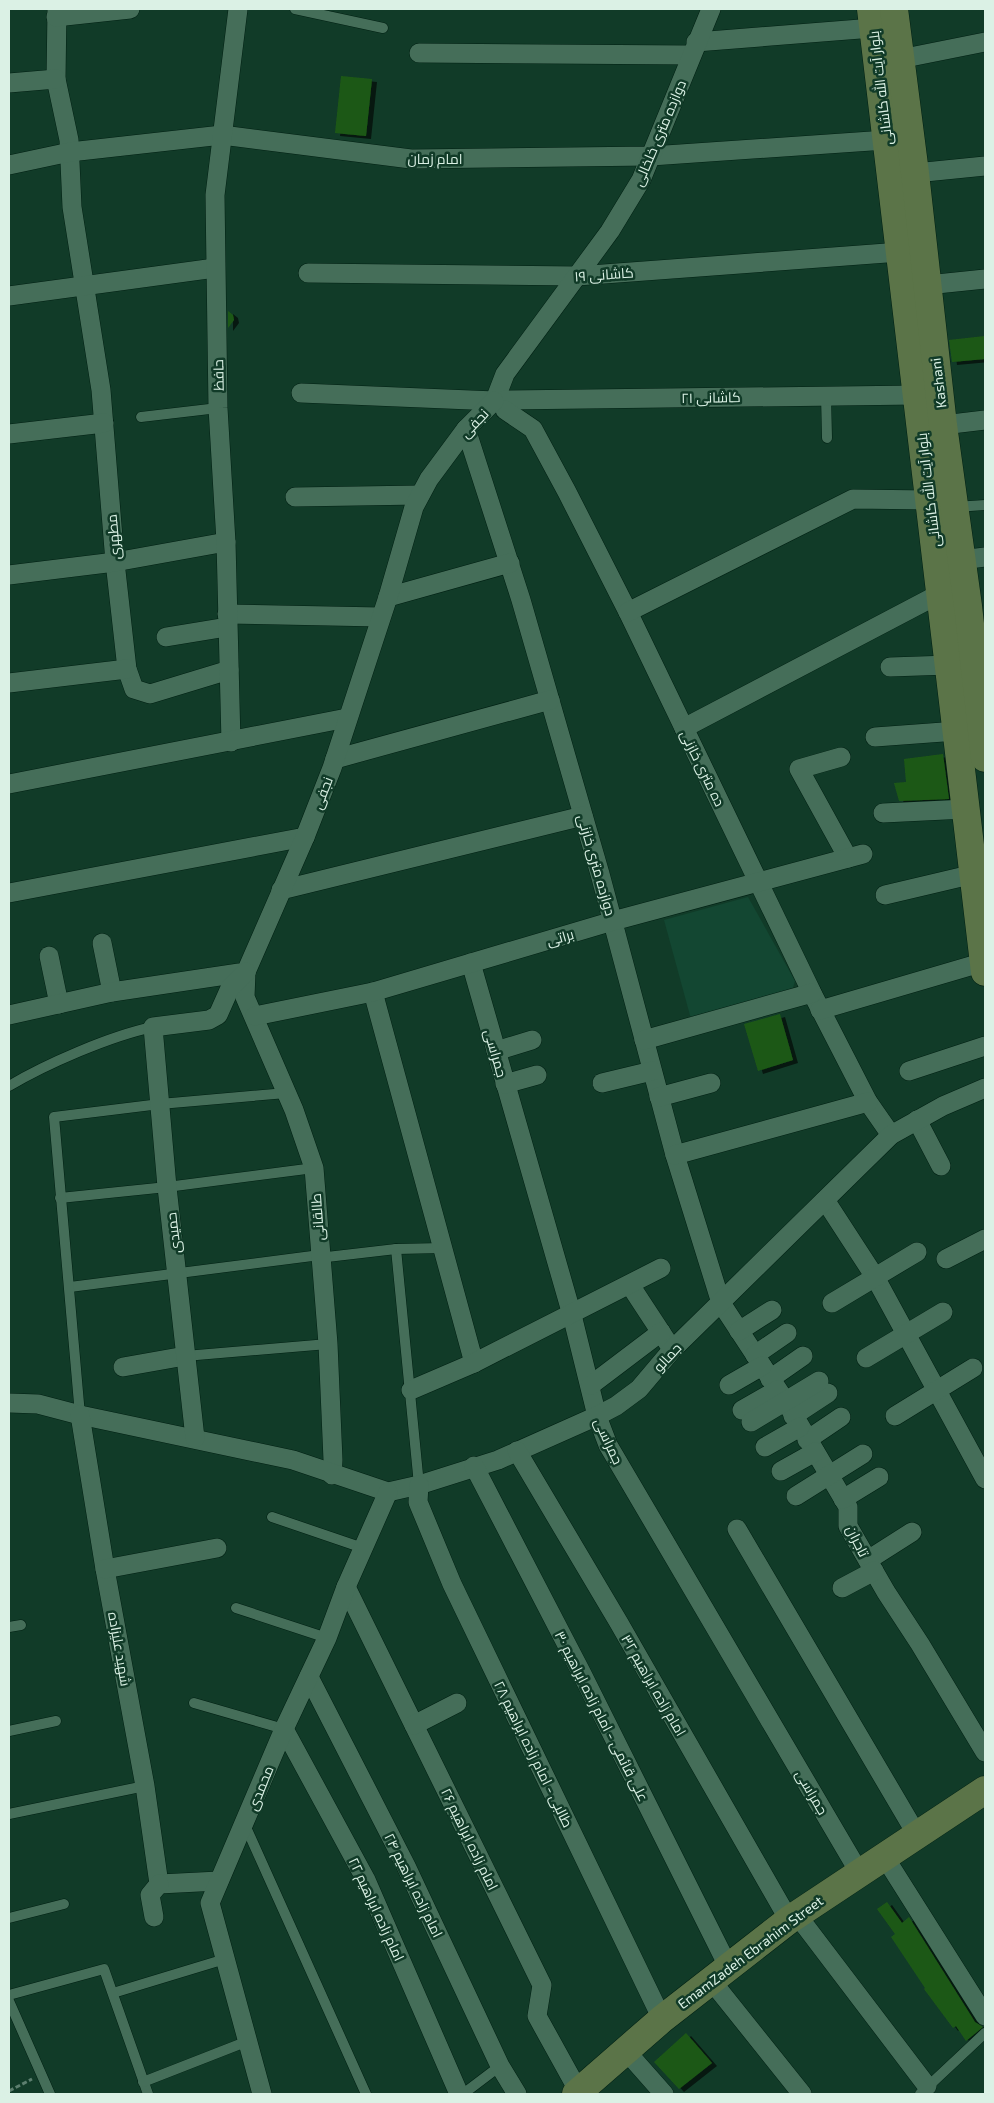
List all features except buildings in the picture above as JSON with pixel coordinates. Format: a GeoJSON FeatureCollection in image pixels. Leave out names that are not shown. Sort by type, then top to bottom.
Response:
{"type":"FeatureCollection","features":[{"type":"Feature","properties":{"kind":"main road","name":"Kashani"},"geometry":{"type":"LineString","coordinates":[[894,9],[915,173],[943,425],[942,504],[973,559],[973,606],[985,758]]}},
{"type":"Feature","properties":{"kind":"main road","name":"بلوار آیت الله کاشانی"},"geometry":{"type":"LineString","coordinates":[[872,18],[917,395],[942,504],[941,593],[985,967]]}},
{"type":"Feature","properties":{"kind":"main road"},"geometry":{"type":"LineString","coordinates":[[926,1829],[985,1790]]}},
{"type":"Feature","properties":{"kind":"main road"},"geometry":{"type":"LineString","coordinates":[[926,1829],[985,1804]]}},
{"type":"Feature","properties":{"kind":"main road","name":"EmamZadeh Ebrahim Street"},"geometry":{"type":"LineString","coordinates":[[578,2093],[662,2019],[719,1973],[859,1872],[926,1829]]}},
{"type":"Feature","properties":{"kind":"street"},"geometry":{"type":"LineString","coordinates":[[57,13],[130,9]]}},
{"type":"Feature","properties":{"kind":"street","name":"حافظ"},"geometry":{"type":"LineString","coordinates":[[231,742],[226,542],[218,408],[214,195],[238,9]]}},
{"type":"Feature","properties":{"kind":"street","name":"دوازده متری خلخالی"},"geometry":{"type":"LineString","coordinates":[[499,402],[505,374],[610,231],[641,180],[712,9]]}},
{"type":"Feature","properties":{"kind":"street","name":"مطهری"},"geometry":{"type":"LineString","coordinates":[[57,13],[56,79],[70,152],[72,207],[101,390],[115,562],[127,669],[134,689],[150,694],[229,670]]}},
{"type":"Feature","properties":{"kind":"street"},"geometry":{"type":"LineString","coordinates":[[419,53],[694,49],[872,18]]}},
{"type":"Feature","properties":{"kind":"street"},"geometry":{"type":"LineString","coordinates":[[900,59],[985,42]]}},
{"type":"Feature","properties":{"kind":"street"},"geometry":{"type":"LineString","coordinates":[[9,83],[56,79]]}},
{"type":"Feature","properties":{"kind":"street","name":"امام زمان"},"geometry":{"type":"LineString","coordinates":[[9,165],[70,152],[222,134],[411,159],[651,156],[886,140]]}},
{"type":"Feature","properties":{"kind":"street"},"geometry":{"type":"LineString","coordinates":[[915,173],[985,166]]}},
{"type":"Feature","properties":{"kind":"street","name":"کاشانی ۱۹"},"geometry":{"type":"LineString","coordinates":[[308,273],[577,276],[900,252]]}},
{"type":"Feature","properties":{"kind":"street"},"geometry":{"type":"LineString","coordinates":[[9,296],[215,268]]}},
{"type":"Feature","properties":{"kind":"street"},"geometry":{"type":"LineString","coordinates":[[927,285],[985,279]]}},
{"type":"Feature","properties":{"kind":"street","name":"کاشانی ۲۱"},"geometry":{"type":"LineString","coordinates":[[302,393],[499,402],[826,395],[917,395]]}},
{"type":"Feature","properties":{"kind":"street","name":"نجفی"},"geometry":{"type":"LineString","coordinates":[[246,972],[305,837],[335,759],[388,597],[414,507],[429,479],[466,429],[499,402]]}},
{"type":"Feature","properties":{"kind":"street","name":"ده متری خازنی"},"geometry":{"type":"LineString","coordinates":[[499,402],[533,429],[628,612],[820,1010],[868,1102],[891,1135]]}},
{"type":"Feature","properties":{"kind":"street"},"geometry":{"type":"LineString","coordinates":[[943,425],[985,420]]}},
{"type":"Feature","properties":{"kind":"street"},"geometry":{"type":"LineString","coordinates":[[9,434],[104,423]]}},
{"type":"Feature","properties":{"kind":"street","name":"دوازده متری خازنی"},"geometry":{"type":"LineString","coordinates":[[466,429],[510,563],[550,700],[613,921],[675,1155],[721,1303]]}},
{"type":"Feature","properties":{"kind":"street"},"geometry":{"type":"LineString","coordinates":[[296,497],[420,495]]}},
{"type":"Feature","properties":{"kind":"street"},"geometry":{"type":"LineString","coordinates":[[628,612],[853,499],[942,504]]}},
{"type":"Feature","properties":{"kind":"street"},"geometry":{"type":"LineString","coordinates":[[9,575],[115,562],[226,542]]}},
{"type":"Feature","properties":{"kind":"street"},"geometry":{"type":"LineString","coordinates":[[388,597],[510,563]]}},
{"type":"Feature","properties":{"kind":"street"},"geometry":{"type":"LineString","coordinates":[[684,728],[941,593]]}},
{"type":"Feature","properties":{"kind":"street"},"geometry":{"type":"LineString","coordinates":[[166,637],[227,621],[380,617]]}},
{"type":"Feature","properties":{"kind":"street"},"geometry":{"type":"LineString","coordinates":[[890,667],[949,665]]}},
{"type":"Feature","properties":{"kind":"street"},"geometry":{"type":"LineString","coordinates":[[9,683],[127,669]]}},
{"type":"Feature","properties":{"kind":"street"},"geometry":{"type":"LineString","coordinates":[[335,759],[550,700]]}},
{"type":"Feature","properties":{"kind":"street"},"geometry":{"type":"LineString","coordinates":[[9,784],[347,718]]}},
{"type":"Feature","properties":{"kind":"street"},"geometry":{"type":"LineString","coordinates":[[875,738],[957,731]]}},
{"type":"Feature","properties":{"kind":"street","name":"براتی"},"geometry":{"type":"LineString","coordinates":[[255,1016],[373,992],[613,921],[856,856],[799,769],[841,757]]}},
{"type":"Feature","properties":{"kind":"street"},"geometry":{"type":"LineString","coordinates":[[883,813],[966,809]]}},
{"type":"Feature","properties":{"kind":"street"},"geometry":{"type":"LineString","coordinates":[[281,890],[583,816]]}},
{"type":"Feature","properties":{"kind":"street"},"geometry":{"type":"LineString","coordinates":[[9,893],[305,837]]}},
{"type":"Feature","properties":{"kind":"street"},"geometry":{"type":"LineString","coordinates":[[885,895],[974,874]]}},
{"type":"Feature","properties":{"kind":"street"},"geometry":{"type":"LineString","coordinates":[[102,943],[112,992]]}},
{"type":"Feature","properties":{"kind":"street"},"geometry":{"type":"LineString","coordinates":[[49,956],[59,1004]]}},
{"type":"Feature","properties":{"kind":"street","name":"جمراسی"},"geometry":{"type":"LineString","coordinates":[[471,963],[572,1315],[591,1385],[597,1416],[608,1445],[859,1872]]}},
{"type":"Feature","properties":{"kind":"street"},"geometry":{"type":"LineString","coordinates":[[820,1010],[985,967]]}},
{"type":"Feature","properties":{"kind":"street"},"geometry":{"type":"LineString","coordinates":[[9,1015],[112,992],[246,972]]}},
{"type":"Feature","properties":{"kind":"street"},"geometry":{"type":"LineString","coordinates":[[153,1027],[209,1020],[218,1014],[230,988],[246,972]]}},
{"type":"Feature","properties":{"kind":"street","name":"طالقانی"},"geometry":{"type":"LineString","coordinates":[[246,972],[245,997],[255,1016],[306,1142],[314,1168],[328,1344],[332,1474]]}},
{"type":"Feature","properties":{"kind":"street"},"geometry":{"type":"LineString","coordinates":[[373,992],[474,1363]]}},
{"type":"Feature","properties":{"kind":"street"},"geometry":{"type":"LineString","coordinates":[[644,1040],[812,993]]}},
{"type":"Feature","properties":{"kind":"street","name":"حمیدی"},"geometry":{"type":"LineString","coordinates":[[153,1027],[167,1187],[195,1438]]}},
{"type":"Feature","properties":{"kind":"street"},"geometry":{"type":"LineString","coordinates":[[496,1051],[532,1040]]}},
{"type":"Feature","properties":{"kind":"street"},"geometry":{"type":"LineString","coordinates":[[909,1071],[985,1046]]}},
{"type":"Feature","properties":{"kind":"street"},"geometry":{"type":"LineString","coordinates":[[602,1083],[652,1071]]}},
{"type":"Feature","properties":{"kind":"street"},"geometry":{"type":"LineString","coordinates":[[505,1084],[537,1075]]}},
{"type":"Feature","properties":{"kind":"street"},"geometry":{"type":"LineString","coordinates":[[660,1097],[711,1083]]}},
{"type":"Feature","properties":{"kind":"street","name":"جمالو"},"geometry":{"type":"LineString","coordinates":[[388,1492],[419,1485],[474,1466],[498,1460],[616,1406],[639,1389],[672,1350],[891,1135],[943,1106],[985,1088]]}},
{"type":"Feature","properties":{"kind":"street"},"geometry":{"type":"LineString","coordinates":[[675,1155],[868,1102]]}},
{"type":"Feature","properties":{"kind":"street"},"geometry":{"type":"LineString","coordinates":[[917,1120],[941,1166]]}},
{"type":"Feature","properties":{"kind":"street"},"geometry":{"type":"LineString","coordinates":[[825,1200],[875,1277],[985,1479]]}},
{"type":"Feature","properties":{"kind":"street"},"geometry":{"type":"LineString","coordinates":[[946,1259],[985,1239]]}},
{"type":"Feature","properties":{"kind":"street"},"geometry":{"type":"LineString","coordinates":[[832,1303],[917,1252]]}},
{"type":"Feature","properties":{"kind":"street"},"geometry":{"type":"LineString","coordinates":[[411,1390],[474,1363],[572,1315],[661,1268]]}},
{"type":"Feature","properties":{"kind":"street"},"geometry":{"type":"LineString","coordinates":[[630,1285],[672,1350]]}},
{"type":"Feature","properties":{"kind":"street","name":"تاجران"},"geometry":{"type":"LineString","coordinates":[[721,1303],[848,1507],[848,1526],[985,1752]]}},
{"type":"Feature","properties":{"kind":"street"},"geometry":{"type":"LineString","coordinates":[[739,1331],[772,1310]]}},
{"type":"Feature","properties":{"kind":"street"},"geometry":{"type":"LineString","coordinates":[[866,1358],[942,1312]]}},
{"type":"Feature","properties":{"kind":"street"},"geometry":{"type":"LineString","coordinates":[[591,1385],[661,1332]]}},
{"type":"Feature","properties":{"kind":"street"},"geometry":{"type":"LineString","coordinates":[[780,1471],[788,1333]]}},
{"type":"Feature","properties":{"kind":"street"},"geometry":{"type":"LineString","coordinates":[[123,1367],[185,1356]]}},
{"type":"Feature","properties":{"kind":"street"},"geometry":{"type":"LineString","coordinates":[[765,1447],[804,1356]]}},
{"type":"Feature","properties":{"kind":"street"},"geometry":{"type":"LineString","coordinates":[[895,1416],[973,1368]]}},
{"type":"Feature","properties":{"kind":"street"},"geometry":{"type":"LineString","coordinates":[[728,1385],[785,1403],[841,1417]]}},
{"type":"Feature","properties":{"kind":"street"},"geometry":{"type":"LineString","coordinates":[[746,1416],[785,1403],[823,1387]]}},
{"type":"Feature","properties":{"kind":"street"},"geometry":{"type":"LineString","coordinates":[[9,1404],[38,1404],[80,1416],[195,1438],[293,1460],[388,1492]]}},
{"type":"Feature","properties":{"kind":"street","name":"شهید علیزاده"},"geometry":{"type":"LineString","coordinates":[[80,1416],[105,1569],[145,1786],[160,1884]]}},
{"type":"Feature","properties":{"kind":"street","name":"امام زاده ابراهیم ۳۲"},"geometry":{"type":"LineString","coordinates":[[517,1451],[793,1918],[924,2090]]}},
{"type":"Feature","properties":{"kind":"street"},"geometry":{"type":"LineString","coordinates":[[796,1496],[863,1454]]}},
{"type":"Feature","properties":{"kind":"street","name":"علی قائمی - امام زاده ابراهیم ۳۰"},"geometry":{"type":"LineString","coordinates":[[474,1466],[581,1672],[719,1973],[802,2094]]}},
{"type":"Feature","properties":{"kind":"street"},"geometry":{"type":"LineString","coordinates":[[843,1499],[879,1477]]}},
{"type":"Feature","properties":{"kind":"street","name":"طالبی - امام زاده ابراهیم ۲۸"},"geometry":{"type":"LineString","coordinates":[[419,1485],[418,1502],[452,1584],[662,2019]]}},
{"type":"Feature","properties":{"kind":"street","name":"محمدی"},"geometry":{"type":"LineString","coordinates":[[262,2094],[210,1903],[245,1826],[284,1730],[327,1638],[346,1587],[388,1492]]}},
{"type":"Feature","properties":{"kind":"street"},"geometry":{"type":"LineString","coordinates":[[737,1529],[926,1829]]}},
{"type":"Feature","properties":{"kind":"street"},"geometry":{"type":"LineString","coordinates":[[842,1588],[912,1532]]}},
{"type":"Feature","properties":{"kind":"street"},"geometry":{"type":"LineString","coordinates":[[105,1569],[217,1548]]}},
{"type":"Feature","properties":{"kind":"street","name":"امام زاده ابراهیم ۲۶"},"geometry":{"type":"LineString","coordinates":[[346,1587],[542,1985],[538,2016],[578,2093]]}},
{"type":"Feature","properties":{"kind":"street","name":"امام زاده ابراهیم ۲۴"},"geometry":{"type":"LineString","coordinates":[[309,1677],[406,1866],[500,2066],[517,2094]]}},
{"type":"Feature","properties":{"kind":"street"},"geometry":{"type":"LineString","coordinates":[[414,1725],[457,1703]]}},
{"type":"Feature","properties":{"kind":"street","name":"امام زاده ابراهیم ۲۲"},"geometry":{"type":"LineString","coordinates":[[284,1730],[366,1880],[459,2094]]}},
{"type":"Feature","properties":{"kind":"street"},"geometry":{"type":"LineString","coordinates":[[884,1856],[985,2016]]}},
{"type":"Feature","properties":{"kind":"street"},"geometry":{"type":"LineString","coordinates":[[154,1918],[150,1895],[160,1884],[219,1881]]}},
{"type":"Feature","properties":{"kind":"street"},"geometry":{"type":"LineString","coordinates":[[626,2051],[664,2094]]}},
{"type":"Feature","properties":{"kind":"lane"},"geometry":{"type":"LineString","coordinates":[[295,9],[383,28]]}},
{"type":"Feature","properties":{"kind":"lane"},"geometry":{"type":"LineString","coordinates":[[826,395],[827,438]]}},
{"type":"Feature","properties":{"kind":"lane"},"geometry":{"type":"LineString","coordinates":[[142,417],[218,408]]}},
{"type":"Feature","properties":{"kind":"lane"},"geometry":{"type":"LineString","coordinates":[[942,504],[985,505]]}},
{"type":"Feature","properties":{"kind":"lane"},"geometry":{"type":"LineString","coordinates":[[9,1086],[30,1074],[134,1031],[153,1027]]}},
{"type":"Feature","properties":{"kind":"lane"},"geometry":{"type":"LineString","coordinates":[[80,1416],[54,1117],[160,1104],[286,1093]]}},
{"type":"Feature","properties":{"kind":"lane"},"geometry":{"type":"LineString","coordinates":[[60,1198],[167,1187],[314,1168]]}},
{"type":"Feature","properties":{"kind":"lane"},"geometry":{"type":"LineString","coordinates":[[70,1287],[178,1275],[320,1255],[327,1256],[396,1249],[443,1248]]}},
{"type":"Feature","properties":{"kind":"lane"},"geometry":{"type":"LineString","coordinates":[[396,1249],[419,1485]]}},
{"type":"Feature","properties":{"kind":"lane"},"geometry":{"type":"LineString","coordinates":[[185,1356],[328,1344]]}},
{"type":"Feature","properties":{"kind":"lane"},"geometry":{"type":"LineString","coordinates":[[272,1517],[364,1548]]}},
{"type":"Feature","properties":{"kind":"lane"},"geometry":{"type":"LineString","coordinates":[[236,1608],[327,1638]]}},
{"type":"Feature","properties":{"kind":"lane"},"geometry":{"type":"LineString","coordinates":[[9,1627],[21,1624]]}},
{"type":"Feature","properties":{"kind":"lane"},"geometry":{"type":"LineString","coordinates":[[194,1702],[284,1730]]}},
{"type":"Feature","properties":{"kind":"lane"},"geometry":{"type":"LineString","coordinates":[[9,1731],[56,1721]]}},
{"type":"Feature","properties":{"kind":"lane"},"geometry":{"type":"LineString","coordinates":[[9,1814],[145,1786]]}},
{"type":"Feature","properties":{"kind":"lane"},"geometry":{"type":"LineString","coordinates":[[245,1826],[366,2094]]}},
{"type":"Feature","properties":{"kind":"lane"},"geometry":{"type":"LineString","coordinates":[[9,1918],[64,1904]]}},
{"type":"Feature","properties":{"kind":"lane"},"geometry":{"type":"LineString","coordinates":[[113,1993],[225,1958]]}},
{"type":"Feature","properties":{"kind":"lane"},"geometry":{"type":"LineString","coordinates":[[9,1995],[104,1969],[148,2094]]}},
{"type":"Feature","properties":{"kind":"lane"},"geometry":{"type":"LineString","coordinates":[[9,2001],[50,2094]]}},
{"type":"Feature","properties":{"kind":"lane"},"geometry":{"type":"LineString","coordinates":[[924,2090],[985,2033]]}},
{"type":"Feature","properties":{"kind":"lane"},"geometry":{"type":"LineString","coordinates":[[143,2082],[248,2041]]}},
{"type":"Feature","properties":{"kind":"lane"},"geometry":{"type":"LineString","coordinates":[[463,2094],[500,2066]]}},
{"type":"Feature","properties":{"kind":"path"},"geometry":{"type":"LineString","coordinates":[[9,2091],[41,2074]]}},
{"type":"Feature","properties":{"kind":"shaded area"},"geometry":{"type":"Polygon","coordinates":[[[748,897],[795,981],[792,991],[691,1019],[664,920],[748,897]]]}}]}
